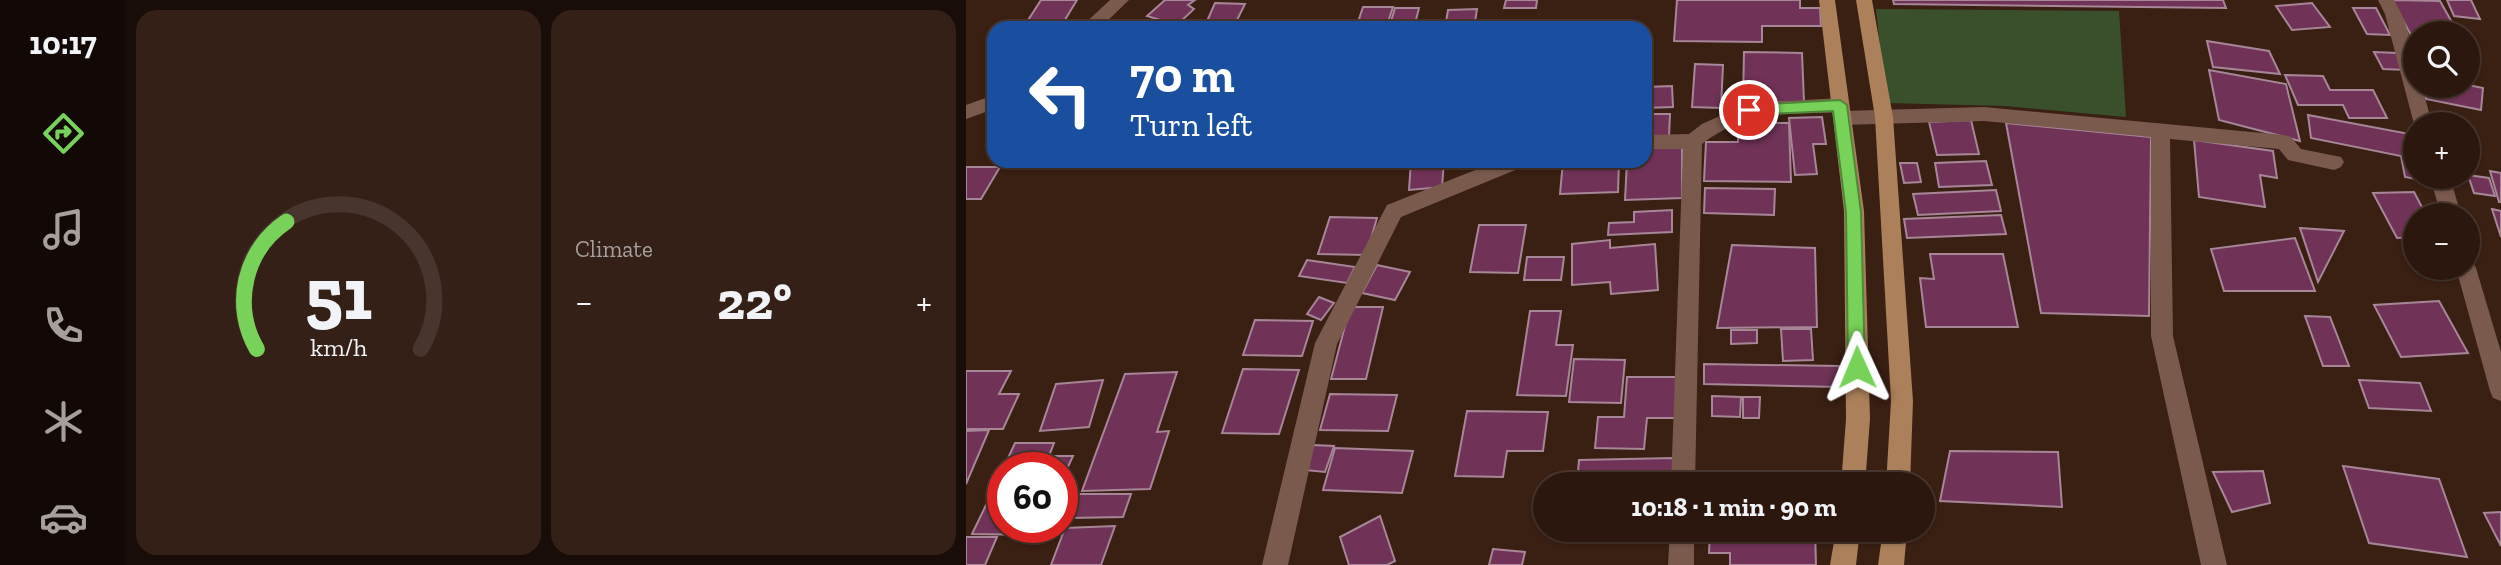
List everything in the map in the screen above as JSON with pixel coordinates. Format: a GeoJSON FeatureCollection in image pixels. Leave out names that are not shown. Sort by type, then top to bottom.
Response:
{"type":"FeatureCollection","features":[{"type":"Feature","properties":{"kind":"main road"},"geometry":{"type":"LineString","coordinates":[[1827,0],[1854,212],[1858,419],[1854,472]]}},
{"type":"Feature","properties":{"kind":"main road"},"geometry":{"type":"LineString","coordinates":[[1864,0],[1884,117],[1902,401],[1899,472]]}},
{"type":"Feature","properties":{"kind":"main road"},"geometry":{"type":"LineString","coordinates":[[1843,565],[1846,542]]}},
{"type":"Feature","properties":{"kind":"main road"},"geometry":{"type":"LineString","coordinates":[[1891,565],[1894,542]]}},
{"type":"Feature","properties":{"kind":"street"},"geometry":{"type":"LineString","coordinates":[[1097,21],[1121,0]]}},
{"type":"Feature","properties":{"kind":"street"},"geometry":{"type":"LineString","coordinates":[[2386,0],[2394,14],[2420,112]]}},
{"type":"Feature","properties":{"kind":"street"},"geometry":{"type":"LineString","coordinates":[[966,112],[987,104]]}},
{"type":"Feature","properties":{"kind":"street"},"geometry":{"type":"LineString","coordinates":[[1652,142],[1693,141],[1709,128],[1749,110],[1841,112],[1884,117],[1984,114],[2284,142],[2295,155],[2334,162]]}},
{"type":"Feature","properties":{"kind":"street"},"geometry":{"type":"LineString","coordinates":[[2161,129],[2159,224],[2162,336],[2203,527],[2214,565]]}},
{"type":"Feature","properties":{"kind":"street"},"geometry":{"type":"LineString","coordinates":[[1684,472],[1693,141]]}},
{"type":"Feature","properties":{"kind":"street"},"geometry":{"type":"LineString","coordinates":[[1275,565],[1326,343],[1394,211],[1501,168]]}},
{"type":"Feature","properties":{"kind":"street"},"geometry":{"type":"LineString","coordinates":[[2469,280],[2501,391]]}},
{"type":"Feature","properties":{"kind":"street"},"geometry":{"type":"LineString","coordinates":[[1681,565],[1682,542]]}},
{"type":"Feature","properties":{"kind":"green space"},"geometry":{"type":"Polygon","coordinates":[[[1876,9],[2119,11],[2126,117],[2005,106],[1886,103],[1876,9]]]}},
{"type":"Feature","properties":{"kind":"building"},"geometry":{"type":"Polygon","coordinates":[[[1041,0],[1077,0],[1064,21],[1028,21],[1041,0]]]}},
{"type":"Feature","properties":{"kind":"building"},"geometry":{"type":"Polygon","coordinates":[[[1165,0],[1195,0],[1188,5],[1194,9],[1181,21],[1164,21],[1147,16],[1165,0]]]}},
{"type":"Feature","properties":{"kind":"building"},"geometry":{"type":"Polygon","coordinates":[[[1506,0],[1537,0],[1536,8],[1504,8],[1506,0]]]}},
{"type":"Feature","properties":{"kind":"building"},"geometry":{"type":"Polygon","coordinates":[[[1677,0],[1800,0],[1800,8],[1820,8],[1821,26],[1762,26],[1762,42],[1674,41],[1677,0]]]}},
{"type":"Feature","properties":{"kind":"building"},"geometry":{"type":"Polygon","coordinates":[[[1893,0],[2223,0],[2226,8],[1894,4],[1893,0]]]}},
{"type":"Feature","properties":{"kind":"building"},"geometry":{"type":"Polygon","coordinates":[[[2392,0],[2440,1],[2451,21],[2403,21],[2392,0]]]}},
{"type":"Feature","properties":{"kind":"building"},"geometry":{"type":"Polygon","coordinates":[[[2447,0],[2471,0],[2480,19],[2454,16],[2447,0]]]}},
{"type":"Feature","properties":{"kind":"building"},"geometry":{"type":"Polygon","coordinates":[[[1215,3],[1245,4],[1236,21],[1207,21],[1215,3]]]}},
{"type":"Feature","properties":{"kind":"building"},"geometry":{"type":"Polygon","coordinates":[[[2312,3],[2330,27],[2292,30],[2276,6],[2312,3]]]}},
{"type":"Feature","properties":{"kind":"building"},"geometry":{"type":"Polygon","coordinates":[[[1363,7],[1393,7],[1388,21],[1358,21],[1363,7]]]}},
{"type":"Feature","properties":{"kind":"building"},"geometry":{"type":"Polygon","coordinates":[[[1395,8],[1419,8],[1416,21],[1391,21],[1395,8]]]}},
{"type":"Feature","properties":{"kind":"building"},"geometry":{"type":"Polygon","coordinates":[[[2353,8],[2376,8],[2390,35],[2367,34],[2353,8]]]}},
{"type":"Feature","properties":{"kind":"building"},"geometry":{"type":"Polygon","coordinates":[[[1477,9],[1475,21],[1446,21],[1448,10],[1477,9]]]}},
{"type":"Feature","properties":{"kind":"building"},"geometry":{"type":"Polygon","coordinates":[[[2207,41],[2269,51],[2280,74],[2213,67],[2207,41]]]}},
{"type":"Feature","properties":{"kind":"building"},"geometry":{"type":"Polygon","coordinates":[[[1744,52],[1802,53],[1804,102],[1743,102],[1744,52]]]}},
{"type":"Feature","properties":{"kind":"building"},"geometry":{"type":"Polygon","coordinates":[[[2374,52],[2397,53],[2403,70],[2383,69],[2374,52]]]}},
{"type":"Feature","properties":{"kind":"building"},"geometry":{"type":"Polygon","coordinates":[[[1695,64],[1723,65],[1721,108],[1692,107],[1695,64]]]}},
{"type":"Feature","properties":{"kind":"building"},"geometry":{"type":"Polygon","coordinates":[[[2209,70],[2286,84],[2300,141],[2219,120],[2209,70]]]}},
{"type":"Feature","properties":{"kind":"building"},"geometry":{"type":"Polygon","coordinates":[[[2285,75],[2323,76],[2330,90],[2373,90],[2387,118],[2349,118],[2343,105],[2298,105],[2285,75]]]}},
{"type":"Feature","properties":{"kind":"building"},"geometry":{"type":"Polygon","coordinates":[[[1672,86],[1673,107],[1652,108],[1652,87],[1672,86]]]}},
{"type":"Feature","properties":{"kind":"building"},"geometry":{"type":"Polygon","coordinates":[[[2480,87],[2483,88],[2481,110],[2426,99],[2480,98],[2480,87]]]}},
{"type":"Feature","properties":{"kind":"building"},"geometry":{"type":"Polygon","coordinates":[[[1652,114],[1670,114],[1669,137],[1652,137],[1652,114]]]}},
{"type":"Feature","properties":{"kind":"building"},"geometry":{"type":"Polygon","coordinates":[[[2308,115],[2403,133],[2403,166],[2401,156],[2311,138],[2308,115]]]}},
{"type":"Feature","properties":{"kind":"building"},"geometry":{"type":"Polygon","coordinates":[[[1822,117],[1826,144],[1813,144],[1817,174],[1795,175],[1789,118],[1822,117]]]}},
{"type":"Feature","properties":{"kind":"building"},"geometry":{"type":"Polygon","coordinates":[[[1971,120],[1979,154],[1937,155],[1929,122],[1971,120]]]}},
{"type":"Feature","properties":{"kind":"building"},"geometry":{"type":"Polygon","coordinates":[[[1738,123],[1789,123],[1791,182],[1704,181],[1706,142],[1738,142],[1738,123]]]}},
{"type":"Feature","properties":{"kind":"building"},"geometry":{"type":"Polygon","coordinates":[[[2006,123],[2151,137],[2149,316],[2041,313],[2006,123]]]}},
{"type":"Feature","properties":{"kind":"building"},"geometry":{"type":"Polygon","coordinates":[[[2194,140],[2273,151],[2277,178],[2260,175],[2265,207],[2199,197],[2194,140]]]}},
{"type":"Feature","properties":{"kind":"building"},"geometry":{"type":"Polygon","coordinates":[[[1682,143],[1682,198],[1625,200],[1627,168],[1652,168],[1652,144],[1682,143]]]}},
{"type":"Feature","properties":{"kind":"building"},"geometry":{"type":"Polygon","coordinates":[[[1986,161],[1992,185],[1939,187],[1935,163],[1986,161]]]}},
{"type":"Feature","properties":{"kind":"building"},"geometry":{"type":"Polygon","coordinates":[[[1900,163],[1917,163],[1921,182],[1904,183],[1900,163]]]}},
{"type":"Feature","properties":{"kind":"building"},"geometry":{"type":"Polygon","coordinates":[[[966,167],[999,168],[981,199],[966,199],[966,167]]]}},
{"type":"Feature","properties":{"kind":"building"},"geometry":{"type":"Polygon","coordinates":[[[1411,168],[1443,168],[1442,187],[1409,190],[1411,168]]]}},
{"type":"Feature","properties":{"kind":"building"},"geometry":{"type":"Polygon","coordinates":[[[1562,168],[1619,168],[1618,192],[1560,194],[1562,168]]]}},
{"type":"Feature","properties":{"kind":"building"},"geometry":{"type":"Polygon","coordinates":[[[2490,171],[2501,173],[2501,202],[2499,202],[2490,171]]]}},
{"type":"Feature","properties":{"kind":"building"},"geometry":{"type":"Polygon","coordinates":[[[2480,177],[2489,178],[2495,196],[2474,193],[2473,189],[2480,189],[2480,177]]]}},
{"type":"Feature","properties":{"kind":"building"},"geometry":{"type":"Polygon","coordinates":[[[1705,188],[1775,189],[1774,215],[1704,213],[1705,188]]]}},
{"type":"Feature","properties":{"kind":"building"},"geometry":{"type":"Polygon","coordinates":[[[1996,190],[2001,211],[1918,215],[1913,194],[1996,190]]]}},
{"type":"Feature","properties":{"kind":"building"},"geometry":{"type":"Polygon","coordinates":[[[2414,192],[2420,203],[2403,203],[2403,238],[2397,238],[2373,193],[2414,192]]]}},
{"type":"Feature","properties":{"kind":"building"},"geometry":{"type":"Polygon","coordinates":[[[2492,209],[2501,211],[2501,237],[2492,209]]]}},
{"type":"Feature","properties":{"kind":"building"},"geometry":{"type":"Polygon","coordinates":[[[1672,210],[1672,232],[1608,235],[1609,223],[1634,222],[1634,212],[1672,210]]]}},
{"type":"Feature","properties":{"kind":"building"},"geometry":{"type":"Polygon","coordinates":[[[2001,215],[2006,234],[1907,238],[1904,219],[2001,215]]]}},
{"type":"Feature","properties":{"kind":"building"},"geometry":{"type":"Polygon","coordinates":[[[1330,217],[1377,218],[1366,255],[1318,254],[1330,217]]]}},
{"type":"Feature","properties":{"kind":"building"},"geometry":{"type":"Polygon","coordinates":[[[1479,225],[1526,225],[1518,273],[1470,272],[1479,225]]]}},
{"type":"Feature","properties":{"kind":"building"},"geometry":{"type":"Polygon","coordinates":[[[2300,228],[2344,231],[2318,282],[2300,228]]]}},
{"type":"Feature","properties":{"kind":"building"},"geometry":{"type":"Polygon","coordinates":[[[2295,238],[2315,291],[2224,291],[2211,249],[2295,238]]]}},
{"type":"Feature","properties":{"kind":"building"},"geometry":{"type":"Polygon","coordinates":[[[1610,240],[1610,248],[1655,244],[1658,290],[1611,294],[1610,282],[1572,285],[1572,244],[1610,240]]]}},
{"type":"Feature","properties":{"kind":"building"},"geometry":{"type":"Polygon","coordinates":[[[1732,245],[1815,248],[1817,327],[1717,328],[1732,245]]]}},
{"type":"Feature","properties":{"kind":"building"},"geometry":{"type":"Polygon","coordinates":[[[1930,254],[2003,254],[2018,327],[1926,327],[1920,278],[1934,279],[1930,254]]]}},
{"type":"Feature","properties":{"kind":"building"},"geometry":{"type":"Polygon","coordinates":[[[1527,257],[1564,257],[1561,280],[1524,280],[1527,257]]]}},
{"type":"Feature","properties":{"kind":"building"},"geometry":{"type":"Polygon","coordinates":[[[1307,260],[1355,267],[1347,283],[1299,276],[1307,260]]]}},
{"type":"Feature","properties":{"kind":"building"},"geometry":{"type":"Polygon","coordinates":[[[1377,265],[1410,272],[1395,300],[1362,293],[1377,265]]]}},
{"type":"Feature","properties":{"kind":"building"},"geometry":{"type":"Polygon","coordinates":[[[1319,297],[1334,303],[1321,320],[1307,314],[1319,297]]]}},
{"type":"Feature","properties":{"kind":"building"},"geometry":{"type":"Polygon","coordinates":[[[2439,301],[2468,353],[2401,357],[2374,305],[2439,301]]]}},
{"type":"Feature","properties":{"kind":"building"},"geometry":{"type":"Polygon","coordinates":[[[1350,307],[1383,307],[1366,379],[1331,379],[1350,307]]]}},
{"type":"Feature","properties":{"kind":"building"},"geometry":{"type":"Polygon","coordinates":[[[1530,311],[1561,311],[1556,345],[1573,345],[1566,396],[1517,395],[1530,311]]]}},
{"type":"Feature","properties":{"kind":"building"},"geometry":{"type":"Polygon","coordinates":[[[2305,316],[2330,317],[2349,366],[2323,366],[2305,316]]]}},
{"type":"Feature","properties":{"kind":"building"},"geometry":{"type":"Polygon","coordinates":[[[1255,320],[1313,321],[1302,356],[1243,355],[1255,320]]]}},
{"type":"Feature","properties":{"kind":"building"},"geometry":{"type":"Polygon","coordinates":[[[1781,329],[1811,329],[1813,360],[1783,361],[1781,329]]]}},
{"type":"Feature","properties":{"kind":"building"},"geometry":{"type":"Polygon","coordinates":[[[1731,330],[1757,330],[1757,343],[1731,344],[1731,330]]]}},
{"type":"Feature","properties":{"kind":"building"},"geometry":{"type":"Polygon","coordinates":[[[1574,359],[1625,360],[1621,403],[1569,402],[1574,359]]]}},
{"type":"Feature","properties":{"kind":"building"},"geometry":{"type":"Polygon","coordinates":[[[1704,364],[1839,366],[1840,387],[1704,384],[1704,364]]]}},
{"type":"Feature","properties":{"kind":"building"},"geometry":{"type":"Polygon","coordinates":[[[1243,369],[1299,370],[1279,434],[1222,433],[1243,369]]]}},
{"type":"Feature","properties":{"kind":"building"},"geometry":{"type":"Polygon","coordinates":[[[966,371],[1011,371],[999,394],[1019,394],[1003,429],[966,429],[966,371]]]}},
{"type":"Feature","properties":{"kind":"building"},"geometry":{"type":"Polygon","coordinates":[[[1177,372],[1157,432],[1169,431],[1150,489],[1082,491],[1125,374],[1177,372]]]}},
{"type":"Feature","properties":{"kind":"building"},"geometry":{"type":"Polygon","coordinates":[[[1627,377],[1678,377],[1676,418],[1647,418],[1644,449],[1595,448],[1598,417],[1624,417],[1627,377]]]}},
{"type":"Feature","properties":{"kind":"building"},"geometry":{"type":"Polygon","coordinates":[[[1103,380],[1089,427],[1040,431],[1056,384],[1103,380]]]}},
{"type":"Feature","properties":{"kind":"building"},"geometry":{"type":"Polygon","coordinates":[[[2359,380],[2420,383],[2431,411],[2369,408],[2359,380]]]}},
{"type":"Feature","properties":{"kind":"building"},"geometry":{"type":"Polygon","coordinates":[[[1330,394],[1397,395],[1388,431],[1320,430],[1330,394]]]}},
{"type":"Feature","properties":{"kind":"building"},"geometry":{"type":"Polygon","coordinates":[[[1712,396],[1741,397],[1740,417],[1712,416],[1712,396]]]}},
{"type":"Feature","properties":{"kind":"building"},"geometry":{"type":"Polygon","coordinates":[[[1743,397],[1760,397],[1759,418],[1743,418],[1743,397]]]}},
{"type":"Feature","properties":{"kind":"building"},"geometry":{"type":"Polygon","coordinates":[[[1467,411],[1548,412],[1543,451],[1507,451],[1503,477],[1455,476],[1467,411]]]}},
{"type":"Feature","properties":{"kind":"building"},"geometry":{"type":"Polygon","coordinates":[[[989,430],[966,484],[966,431],[989,430]]]}},
{"type":"Feature","properties":{"kind":"building"},"geometry":{"type":"Polygon","coordinates":[[[1015,443],[1054,443],[1051,452],[1011,452],[1015,443]]]}},
{"type":"Feature","properties":{"kind":"building"},"geometry":{"type":"Polygon","coordinates":[[[1313,445],[1334,446],[1325,472],[1304,470],[1313,445]]]}},
{"type":"Feature","properties":{"kind":"building"},"geometry":{"type":"Polygon","coordinates":[[[1335,448],[1413,451],[1402,493],[1323,490],[1335,448]]]}},
{"type":"Feature","properties":{"kind":"building"},"geometry":{"type":"Polygon","coordinates":[[[1950,451],[2058,452],[2062,507],[1940,501],[1950,451]]]}},
{"type":"Feature","properties":{"kind":"building"},"geometry":{"type":"Polygon","coordinates":[[[1673,458],[1673,472],[1578,472],[1579,460],[1673,458]]]}},
{"type":"Feature","properties":{"kind":"building"},"geometry":{"type":"Polygon","coordinates":[[[2343,466],[2439,479],[2467,557],[2369,543],[2343,466]]]}},
{"type":"Feature","properties":{"kind":"building"},"geometry":{"type":"Polygon","coordinates":[[[2263,471],[2270,503],[2232,512],[2213,472],[2263,471]]]}},
{"type":"Feature","properties":{"kind":"building"},"geometry":{"type":"Polygon","coordinates":[[[1079,494],[1131,494],[1123,517],[1078,518],[1079,494]]]}},
{"type":"Feature","properties":{"kind":"building"},"geometry":{"type":"Polygon","coordinates":[[[987,503],[987,534],[972,534],[987,503]]]}},
{"type":"Feature","properties":{"kind":"building"},"geometry":{"type":"Polygon","coordinates":[[[2501,512],[2501,546],[2484,513],[2501,512]]]}},
{"type":"Feature","properties":{"kind":"building"},"geometry":{"type":"Polygon","coordinates":[[[1380,516],[1395,561],[1387,565],[1349,565],[1340,537],[1380,516]]]}},
{"type":"Feature","properties":{"kind":"building"},"geometry":{"type":"Polygon","coordinates":[[[1115,526],[1101,565],[1051,565],[1059,543],[1078,543],[1078,527],[1115,526]]]}},
{"type":"Feature","properties":{"kind":"building"},"geometry":{"type":"Polygon","coordinates":[[[966,537],[987,537],[987,543],[994,543],[985,565],[966,565],[966,537]]]}},
{"type":"Feature","properties":{"kind":"building"},"geometry":{"type":"Polygon","coordinates":[[[1709,542],[1815,542],[1816,565],[1730,565],[1730,553],[1709,553],[1709,542]]]}},
{"type":"Feature","properties":{"kind":"building"},"geometry":{"type":"Polygon","coordinates":[[[1493,549],[1525,552],[1522,565],[1489,565],[1493,549]]]}},
{"type":"Feature","properties":{"kind":"route"},"geometry":{"type":"LineString","coordinates":[[1749,110],[1840,105],[1854,212],[1857,367]]}}]}
